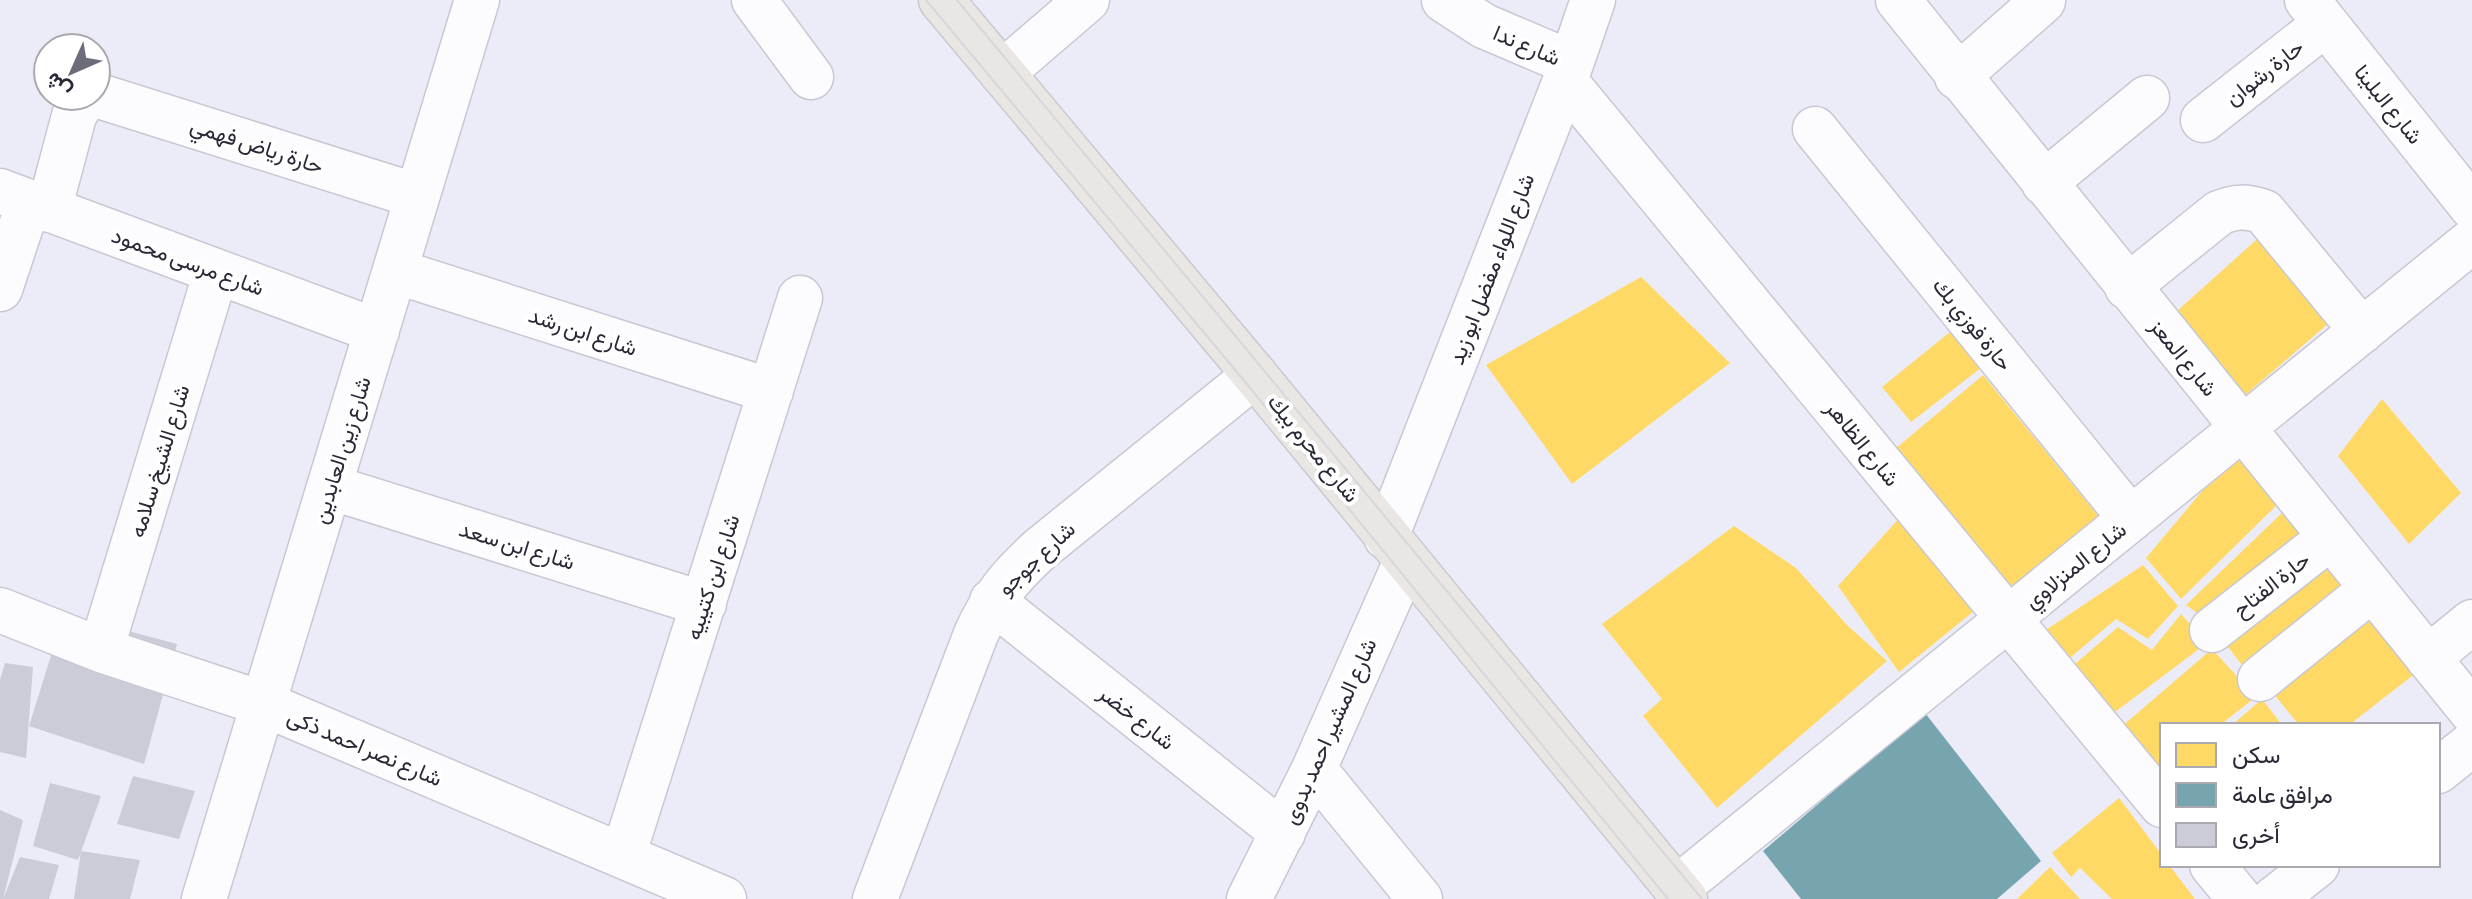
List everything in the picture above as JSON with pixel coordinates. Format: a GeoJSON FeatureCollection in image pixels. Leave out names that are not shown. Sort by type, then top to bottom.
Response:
{"type":"FeatureCollection","features":[{"type":"Feature","properties":{"kind":"main road","name":"شارع محرم بيك"},"geometry":{"type":"LineString","coordinates":[[941,0],[1255,375],[1681,894]]}},
{"type":"Feature","properties":{"kind":"street","name":"شارع زين العابدين"},"geometry":{"type":"LineString","coordinates":[[204,899],[477,0]]}},
{"type":"Feature","properties":{"kind":"street"},"geometry":{"type":"LineString","coordinates":[[754,0],[811,77]]}},
{"type":"Feature","properties":{"kind":"street"},"geometry":{"type":"LineString","coordinates":[[1002,73],[1087,0]]}},
{"type":"Feature","properties":{"kind":"street","name":"شارع ندا"},"geometry":{"type":"LineString","coordinates":[[1444,0],[1568,72]]}},
{"type":"Feature","properties":{"kind":"street","name":"شارع اللواء مفضل ابو زيد"},"geometry":{"type":"LineString","coordinates":[[1396,549],[1593,0]]}},
{"type":"Feature","properties":{"kind":"street","name":"شارع المعز"},"geometry":{"type":"LineString","coordinates":[[1898,0],[2472,712]]}},
{"type":"Feature","properties":{"kind":"street"},"geometry":{"type":"LineString","coordinates":[[1957,77],[2043,1]]}},
{"type":"Feature","properties":{"kind":"street","name":"حارة رشوان"},"geometry":{"type":"LineString","coordinates":[[2203,120],[2316,12]]}},
{"type":"Feature","properties":{"kind":"street","name":"شارع البلينا"},"geometry":{"type":"LineString","coordinates":[[2316,12],[2472,207]]}},
{"type":"Feature","properties":{"kind":"street","name":"شارع الظاهر"},"geometry":{"type":"LineString","coordinates":[[1568,72],[2160,803]]}},
{"type":"Feature","properties":{"kind":"street"},"geometry":{"type":"LineString","coordinates":[[2044,183],[2147,98]]}},
{"type":"Feature","properties":{"kind":"street","name":"حارة رياض فهمي"},"geometry":{"type":"LineString","coordinates":[[112,102],[417,196]]}},
{"type":"Feature","properties":{"kind":"street","name":"حارة رياض فهمي"},"geometry":{"type":"LineString","coordinates":[[0,289],[26,201],[76,112]]}},
{"type":"Feature","properties":{"kind":"street","name":"حارة فوزي بك"},"geometry":{"type":"LineString","coordinates":[[1815,129],[2131,519]]}},
{"type":"Feature","properties":{"kind":"street","name":"شارع مرسى محمود"},"geometry":{"type":"LineString","coordinates":[[26,201],[377,331]]}},
{"type":"Feature","properties":{"kind":"street"},"geometry":{"type":"LineString","coordinates":[[2127,287],[2219,213],[2230,208],[2253,208],[2264,212],[2362,331]]}},
{"type":"Feature","properties":{"kind":"street","name":"شارع المنزلاوي"},"geometry":{"type":"LineString","coordinates":[[1681,894],[2009,619],[2472,241]]}},
{"type":"Feature","properties":{"kind":"street","name":"شارع ابن رشد"},"geometry":{"type":"LineString","coordinates":[[395,271],[771,391]]}},
{"type":"Feature","properties":{"kind":"street","name":"شارع الشيخ سلامه"},"geometry":{"type":"LineString","coordinates":[[101,650],[216,272]]}},
{"type":"Feature","properties":{"kind":"street","name":"شارع ابن كتيبيه"},"geometry":{"type":"LineString","coordinates":[[623,856],[800,298]]}},
{"type":"Feature","properties":{"kind":"street","name":"شارع جوجو"},"geometry":{"type":"LineString","coordinates":[[875,899],[976,634],[992,601],[1039,550],[1255,375]]}},
{"type":"Feature","properties":{"kind":"street","name":"شارع ابن سعد"},"geometry":{"type":"LineString","coordinates":[[330,487],[704,604]]}},
{"type":"Feature","properties":{"kind":"street","name":"حارة الفتاح"},"geometry":{"type":"LineString","coordinates":[[2212,630],[2331,537]]}},
{"type":"Feature","properties":{"kind":"street","name":"شارع المشير احمد بدوى"},"geometry":{"type":"LineString","coordinates":[[1264,891],[1283,833],[1314,769],[1396,549]]}},
{"type":"Feature","properties":{"kind":"street"},"geometry":{"type":"LineString","coordinates":[[2260,679],[2372,589]]}},
{"type":"Feature","properties":{"kind":"street","name":"شارع خضر"},"geometry":{"type":"LineString","coordinates":[[992,601],[1283,833]]}},
{"type":"Feature","properties":{"kind":"street","name":"شارع نصر احمد ذكى"},"geometry":{"type":"LineString","coordinates":[[0,610],[101,650],[264,704],[724,899]]}},
{"type":"Feature","properties":{"kind":"street"},"geometry":{"type":"LineString","coordinates":[[2428,658],[2472,622]]}},
{"type":"Feature","properties":{"kind":"street"},"geometry":{"type":"LineString","coordinates":[[2440,769],[2472,744]]}},
{"type":"Feature","properties":{"kind":"street"},"geometry":{"type":"LineString","coordinates":[[1314,769],[1420,899]]}},
{"type":"Feature","properties":{"kind":"street"},"geometry":{"type":"LineString","coordinates":[[2214,867],[2240,899]]}},
{"type":"Feature","properties":{"kind":"street"},"geometry":{"type":"LineString","coordinates":[[2274,899],[2314,867]]}},
{"type":"Feature","properties":{"kind":"building: سكن"},"geometry":{"type":"Polygon","coordinates":[[[2264,233],[2336,317],[2236,403],[2167,320],[2264,233]]]}},
{"type":"Feature","properties":{"kind":"building: سكن"},"geometry":{"type":"Polygon","coordinates":[[[1641,277],[1730,363],[1572,484],[1486,365],[1641,277]]]}},
{"type":"Feature","properties":{"kind":"building: سكن"},"geometry":{"type":"Polygon","coordinates":[[[1955,328],[1986,364],[1911,422],[1882,387],[1955,328]]]}},
{"type":"Feature","properties":{"kind":"building: سكن"},"geometry":{"type":"Polygon","coordinates":[[[1983,375],[2108,528],[2012,604],[1888,455],[1983,375]]]}},
{"type":"Feature","properties":{"kind":"building: سكن"},"geometry":{"type":"Polygon","coordinates":[[[2382,399],[2461,493],[2409,544],[2338,456],[2382,399]]]}},
{"type":"Feature","properties":{"kind":"building: سكن"},"geometry":{"type":"Polygon","coordinates":[[[2240,446],[2283,499],[2181,599],[2146,558],[2240,446]]]}},
{"type":"Feature","properties":{"kind":"building: سكن"},"geometry":{"type":"Polygon","coordinates":[[[2285,510],[2307,535],[2204,618],[2186,605],[2285,510]]]}},
{"type":"Feature","properties":{"kind":"building: سكن"},"geometry":{"type":"Polygon","coordinates":[[[1902,515],[1974,611],[1899,672],[1838,586],[1902,515]]]}},
{"type":"Feature","properties":{"kind":"building: سكن"},"geometry":{"type":"Polygon","coordinates":[[[1734,526],[1796,568],[1847,625],[1887,661],[1717,808],[1643,716],[1662,699],[1602,624],[1734,526]]]}},
{"type":"Feature","properties":{"kind":"building: سكن"},"geometry":{"type":"Polygon","coordinates":[[[2325,555],[2351,595],[2251,677],[2222,639],[2325,555]]]}},
{"type":"Feature","properties":{"kind":"building: سكن"},"geometry":{"type":"Polygon","coordinates":[[[2143,565],[2178,606],[2148,639],[2116,619],[2064,663],[2040,634],[2143,565]]]}},
{"type":"Feature","properties":{"kind":"building: سكن"},"geometry":{"type":"Polygon","coordinates":[[[2367,609],[2421,669],[2352,723],[2297,723],[2272,692],[2367,609]]]}},
{"type":"Feature","properties":{"kind":"building: سكن"},"geometry":{"type":"Polygon","coordinates":[[[2181,614],[2207,643],[2107,718],[2068,670],[2118,627],[2152,650],[2181,614]]]}},
{"type":"Feature","properties":{"kind":"building: سكن"},"geometry":{"type":"Polygon","coordinates":[[[2212,649],[2256,697],[2223,723],[2160,723],[2160,769],[2120,728],[2212,649]]]}},
{"type":"Feature","properties":{"kind":"building: سكن"},"geometry":{"type":"Polygon","coordinates":[[[2262,699],[2280,723],[2234,723],[2262,699]]]}},
{"type":"Feature","properties":{"kind":"building: سكن"},"geometry":{"type":"Polygon","coordinates":[[[2119,798],[2160,852],[2160,867],[2171,867],[2195,899],[2112,899],[2080,868],[2071,877],[2052,853],[2119,798]]]}},
{"type":"Feature","properties":{"kind":"building: سكن"},"geometry":{"type":"Polygon","coordinates":[[[2050,867],[2080,899],[2017,899],[2050,867]]]}},
{"type":"Feature","properties":{"kind":"building: مرافق عامة"},"geometry":{"type":"Polygon","coordinates":[[[1925,713],[2041,861],[1997,899],[1801,899],[1763,851],[1925,713]]]}},
{"type":"Feature","properties":{"kind":"building: أخرى"},"geometry":{"type":"Polygon","coordinates":[[[64,614],[177,644],[144,764],[29,726],[64,614]]]}},
{"type":"Feature","properties":{"kind":"building: أخرى"},"geometry":{"type":"Polygon","coordinates":[[[5,663],[33,667],[26,758],[0,752],[0,680],[5,663]]]}},
{"type":"Feature","properties":{"kind":"building: أخرى"},"geometry":{"type":"Polygon","coordinates":[[[133,776],[195,791],[179,839],[117,824],[133,776]]]}},
{"type":"Feature","properties":{"kind":"building: أخرى"},"geometry":{"type":"Polygon","coordinates":[[[50,783],[101,796],[78,860],[33,846],[50,783]]]}},
{"type":"Feature","properties":{"kind":"building: أخرى"},"geometry":{"type":"Polygon","coordinates":[[[0,810],[23,820],[3,899],[0,899],[0,810]]]}},
{"type":"Feature","properties":{"kind":"building: أخرى"},"geometry":{"type":"Polygon","coordinates":[[[81,851],[140,860],[130,899],[74,899],[81,851]]]}},
{"type":"Feature","properties":{"kind":"building: أخرى"},"geometry":{"type":"Polygon","coordinates":[[[20,857],[59,865],[49,899],[3,899],[20,857]]]}},
{"type":"Feature","properties":{"kind":"tram line"},"geometry":{"type":"LineString","coordinates":[[926,0],[1246,383],[1668,899]]}},
{"type":"Feature","properties":{"kind":"tram line"},"geometry":{"type":"LineString","coordinates":[[957,0],[1702,899]]}}]}
